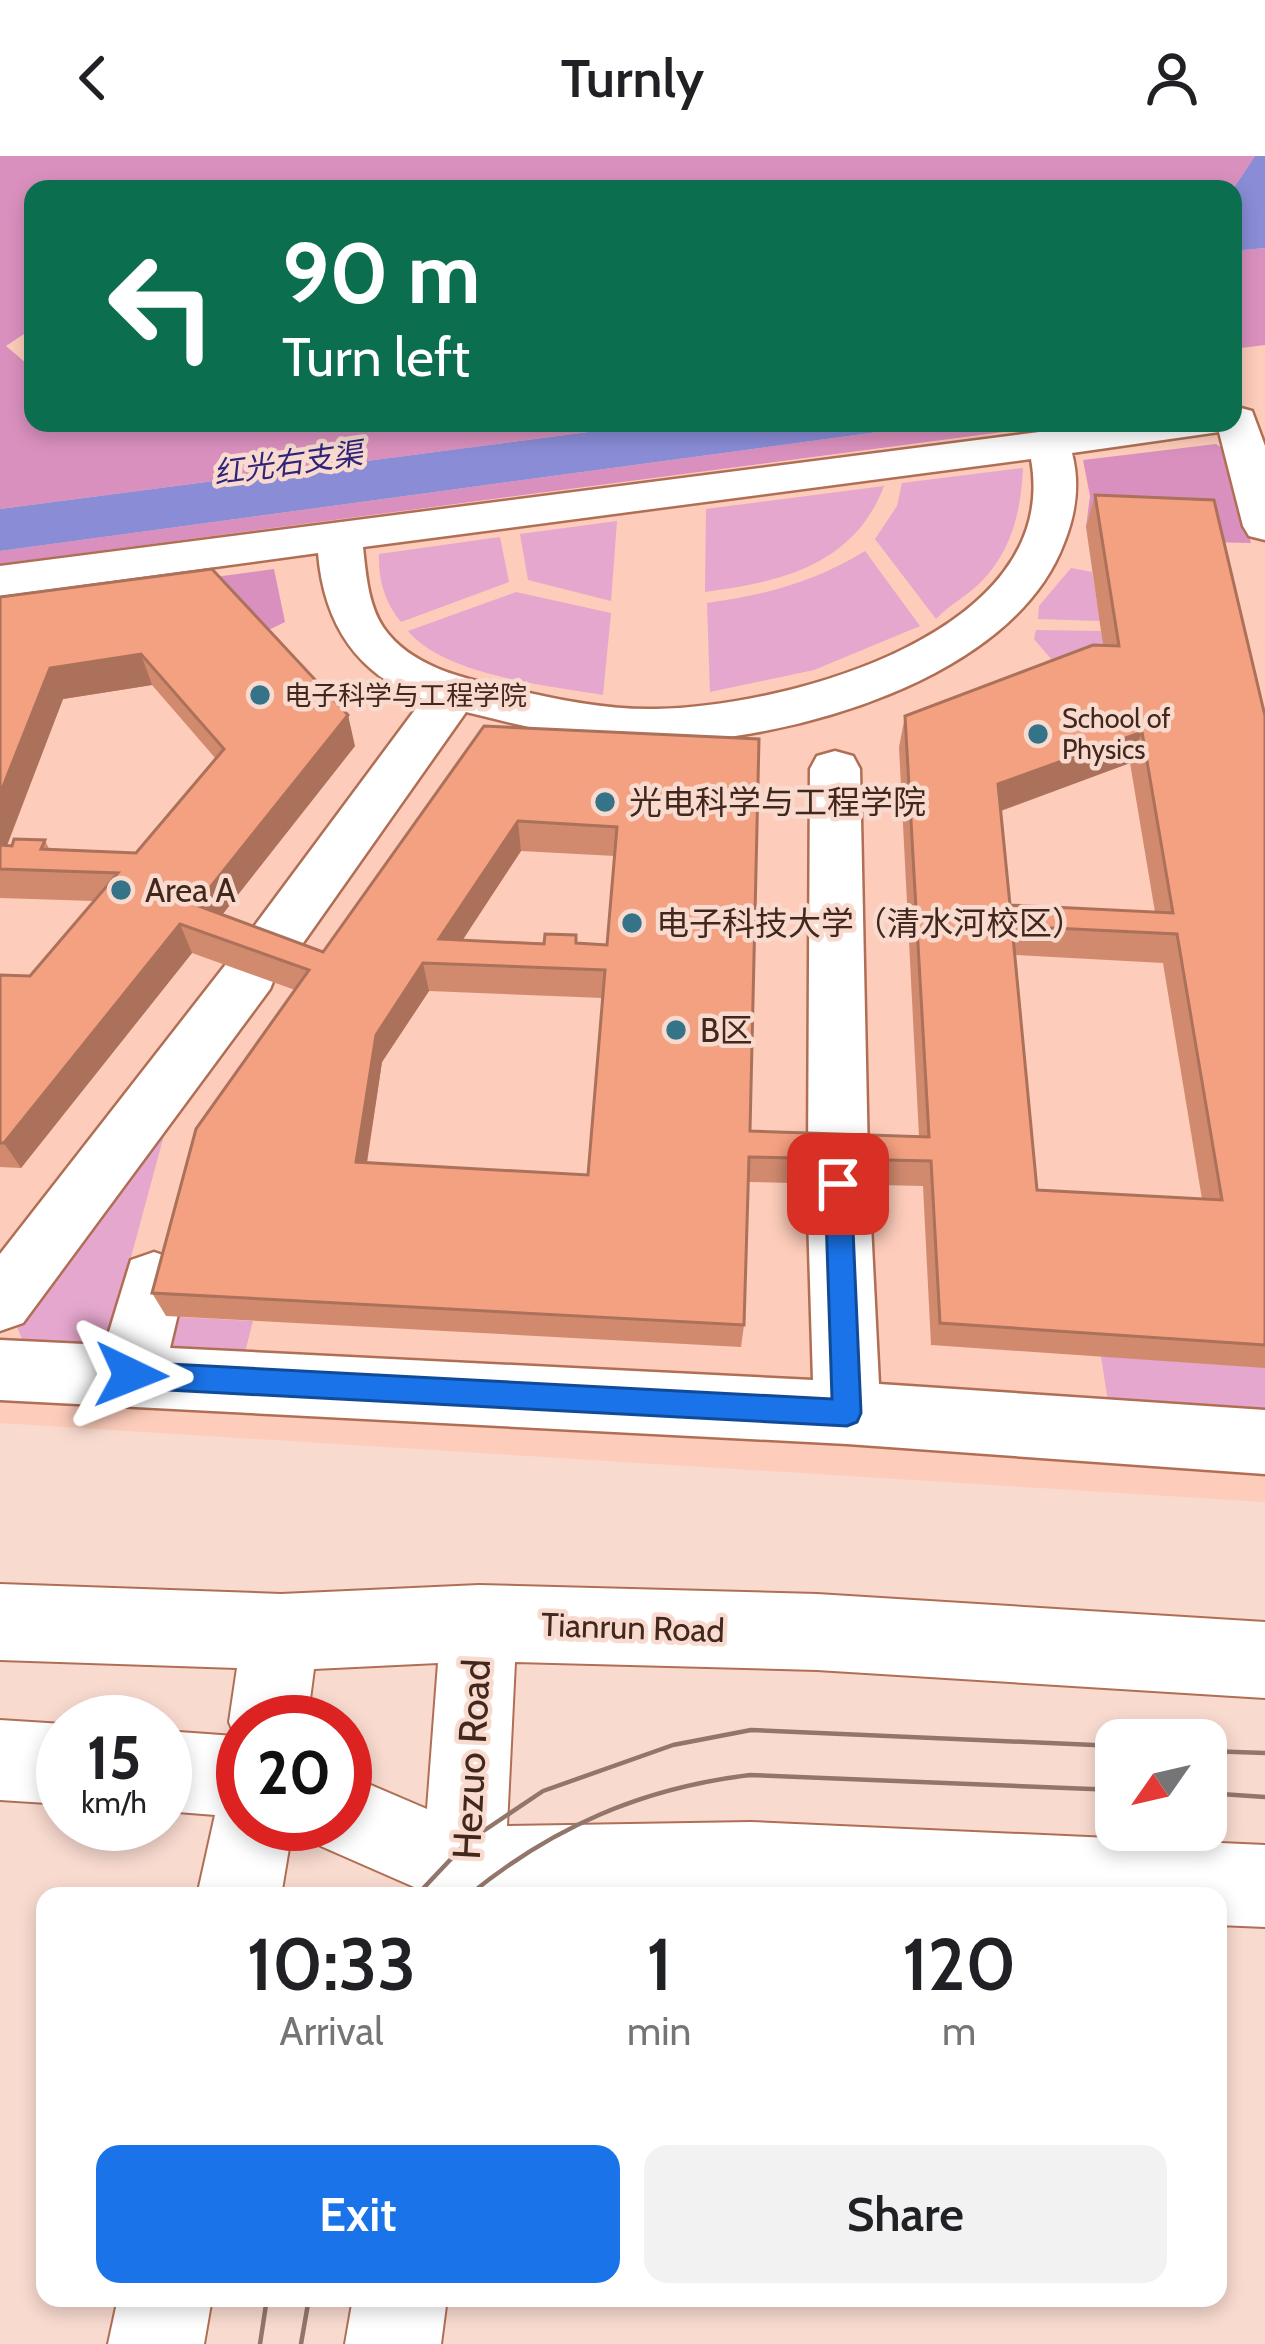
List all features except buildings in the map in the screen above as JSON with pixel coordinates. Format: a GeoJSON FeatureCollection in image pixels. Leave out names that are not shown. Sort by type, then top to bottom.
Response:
{"type":"FeatureCollection","features":[{"type":"Feature","properties":{"kind":"main road","name":"Tianrun Road"},"geometry":{"type":"LineString","coordinates":[[0,1622],[280,1631],[479,1622],[817,1632],[1265,1660]]}},
{"type":"Feature","properties":{"kind":"main road","name":"Hezuo Road"},"geometry":{"type":"LineString","coordinates":[[464,1882],[479,1622]]}},
{"type":"Feature","properties":{"kind":"main road"},"geometry":{"type":"LineString","coordinates":[[272,1695],[280,1631]]}},
{"type":"Feature","properties":{"kind":"main road"},"geometry":{"type":"LineString","coordinates":[[0,1760],[36,1762]]}},
{"type":"Feature","properties":{"kind":"main road"},"geometry":{"type":"LineString","coordinates":[[372,1830],[464,1882],[751,1863],[1265,1886]]}},
{"type":"Feature","properties":{"kind":"main road"},"geometry":{"type":"LineString","coordinates":[[241,1887],[247,1851]]}},
{"type":"Feature","properties":{"kind":"main road"},"geometry":{"type":"LineString","coordinates":[[156,2344],[163,2307]]}},
{"type":"Feature","properties":{"kind":"main road"},"geometry":{"type":"LineString","coordinates":[[393,2344],[399,2307]]}},
{"type":"Feature","properties":{"kind":"street"},"geometry":{"type":"LineString","coordinates":[[0,580],[1146,432]]}},
{"type":"Feature","properties":{"kind":"street"},"geometry":{"type":"LineString","coordinates":[[1238,432],[1265,526]]}},
{"type":"Feature","properties":{"kind":"street"},"geometry":{"type":"LineString","coordinates":[[339,535],[350,613],[369,642],[417,679],[454,693],[592,721],[656,726],[772,712],[833,696],[947,645],[1016,590],[1037,555],[1055,505],[1055,465],[1048,444]]}},
{"type":"Feature","properties":{"kind":"street"},"geometry":{"type":"LineString","coordinates":[[0,1303],[257,965],[454,693]]}},
{"type":"Feature","properties":{"kind":"street"},"geometry":{"type":"LineString","coordinates":[[835,769],[838,1172],[847,1413]]}},
{"type":"Feature","properties":{"kind":"street"},"geometry":{"type":"LineString","coordinates":[[131,1375],[154,1280]]}},
{"type":"Feature","properties":{"kind":"street"},"geometry":{"type":"LineString","coordinates":[[0,1370],[847,1413],[1265,1442]]}},
{"type":"Feature","properties":{"kind":"shaded area","name":"电子科技大学（清水河校区）"},"geometry":{"type":"Polygon","coordinates":[[[0,156],[1265,156],[1265,1502],[0,1423],[0,156]]]}},
{"type":"Feature","properties":{"kind":"shaded area"},"geometry":{"type":"Polygon","coordinates":[[[0,156],[1255,156],[1239,180],[24,180],[24,334],[6,346],[24,361],[24,432],[588,432],[0,509],[0,156]]]}},
{"type":"Feature","properties":{"kind":"shaded area"},"geometry":{"type":"Polygon","coordinates":[[[1265,248],[1265,345],[1242,348],[1242,250],[1265,248]]]}},
{"type":"Feature","properties":{"kind":"shaded area"},"geometry":{"type":"Polygon","coordinates":[[[878,432],[1003,432],[0,564],[0,551],[878,432]]]}},
{"type":"Feature","properties":{"kind":"shaded area"},"geometry":{"type":"Polygon","coordinates":[[[1216,444],[1225,450],[1251,543],[1204,542],[1201,532],[1086,527],[1090,496],[1083,460],[1216,444]]]}},
{"type":"Feature","properties":{"kind":"shaded area"},"geometry":{"type":"Polygon","coordinates":[[[1023,468],[1017,514],[1000,557],[981,582],[936,619],[875,539],[897,506],[902,483],[1023,468]]]}},
{"type":"Feature","properties":{"kind":"shaded area"},"geometry":{"type":"Polygon","coordinates":[[[884,486],[871,513],[834,552],[787,575],[705,592],[706,509],[884,486]]]}},
{"type":"Feature","properties":{"kind":"shaded area"},"geometry":{"type":"Polygon","coordinates":[[[617,521],[611,601],[528,580],[520,534],[617,521]]]}},
{"type":"Feature","properties":{"kind":"shaded area"},"geometry":{"type":"Polygon","coordinates":[[[500,537],[509,582],[401,622],[384,591],[379,554],[500,537]]]}},
{"type":"Feature","properties":{"kind":"shaded area"},"geometry":{"type":"Polygon","coordinates":[[[865,551],[920,626],[814,670],[710,692],[707,603],[789,586],[865,551]]]}},
{"type":"Feature","properties":{"kind":"shaded area"},"geometry":{"type":"Polygon","coordinates":[[[1071,568],[1092,572],[1100,621],[1038,619],[1039,606],[1071,568]]]}},
{"type":"Feature","properties":{"kind":"shaded area"},"geometry":{"type":"Polygon","coordinates":[[[274,569],[285,622],[254,637],[0,606],[274,569]]]}},
{"type":"Feature","properties":{"kind":"shaded area"},"geometry":{"type":"Polygon","coordinates":[[[516,592],[611,613],[603,695],[471,668],[424,646],[408,631],[516,592]]]}},
{"type":"Feature","properties":{"kind":"shaded area"},"geometry":{"type":"Polygon","coordinates":[[[1036,630],[1101,631],[1108,678],[1070,681],[1034,639],[1036,630]]]}},
{"type":"Feature","properties":{"kind":"shaded area"},"geometry":{"type":"Polygon","coordinates":[[[173,1102],[108,1342],[95,1351],[27,1351],[15,1322],[173,1102]]]}},
{"type":"Feature","properties":{"kind":"shaded area"},"geometry":{"type":"Polygon","coordinates":[[[177,1317],[253,1321],[243,1360],[173,1350],[177,1317]]]}},
{"type":"Feature","properties":{"kind":"shaded area"},"geometry":{"type":"Polygon","coordinates":[[[1101,1356],[1265,1367],[1265,1423],[1110,1415],[1101,1356]]]}},
{"type":"Feature","properties":{"kind":"water"},"geometry":{"type":"Polygon","coordinates":[[[1255,156],[1265,156],[1265,248],[1242,250],[1239,180],[1255,156]]]}},
{"type":"Feature","properties":{"kind":"water"},"geometry":{"type":"Polygon","coordinates":[[[588,432],[878,432],[0,551],[0,509],[588,432]]]}},
{"type":"Feature","properties":{"kind":"tram line"},"geometry":{"type":"LineString","coordinates":[[424,1887],[467,1842],[543,1791],[673,1745],[751,1730],[1095,1745]]}},
{"type":"Feature","properties":{"kind":"tram line"},"geometry":{"type":"LineString","coordinates":[[1227,1752],[1265,1753]]}},
{"type":"Feature","properties":{"kind":"tram line"},"geometry":{"type":"LineString","coordinates":[[480,1887],[532,1850],[600,1814],[710,1781],[750,1775],[1095,1789]]}},
{"type":"Feature","properties":{"kind":"tram line"},"geometry":{"type":"LineString","coordinates":[[1227,1794],[1265,1797]]}},
{"type":"Feature","properties":{"kind":"tram line"},"geometry":{"type":"LineString","coordinates":[[260,2344],[266,2307]]}},
{"type":"Feature","properties":{"kind":"tram line"},"geometry":{"type":"LineString","coordinates":[[301,2344],[307,2307]]}},
{"type":"Feature","properties":{"kind":"place","name":"电子科学与工程学院"},"geometry":{"type":"Point","coordinates":[260,695]}},
{"type":"Feature","properties":{"kind":"place","name":"School of Physics"},"geometry":{"type":"Point","coordinates":[1038,734]}},
{"type":"Feature","properties":{"kind":"place","name":"光电科学与工程学院"},"geometry":{"type":"Point","coordinates":[605,802]}},
{"type":"Feature","properties":{"kind":"place","name":"Area A"},"geometry":{"type":"Point","coordinates":[121,890]}},
{"type":"Feature","properties":{"kind":"place","name":"电子科技大学（清水河校区）"},"geometry":{"type":"Point","coordinates":[632,923]}},
{"type":"Feature","properties":{"kind":"place","name":"B区"},"geometry":{"type":"Point","coordinates":[676,1030]}},
{"type":"Feature","properties":{"kind":"route"},"geometry":{"type":"LineString","coordinates":[[131,1375],[847,1413],[838,1184]]}},
{"type":"Feature","properties":{"kind":"water label","name":"红光右支渠"},"geometry":{"type":"Point","coordinates":[288,463]}}]}
